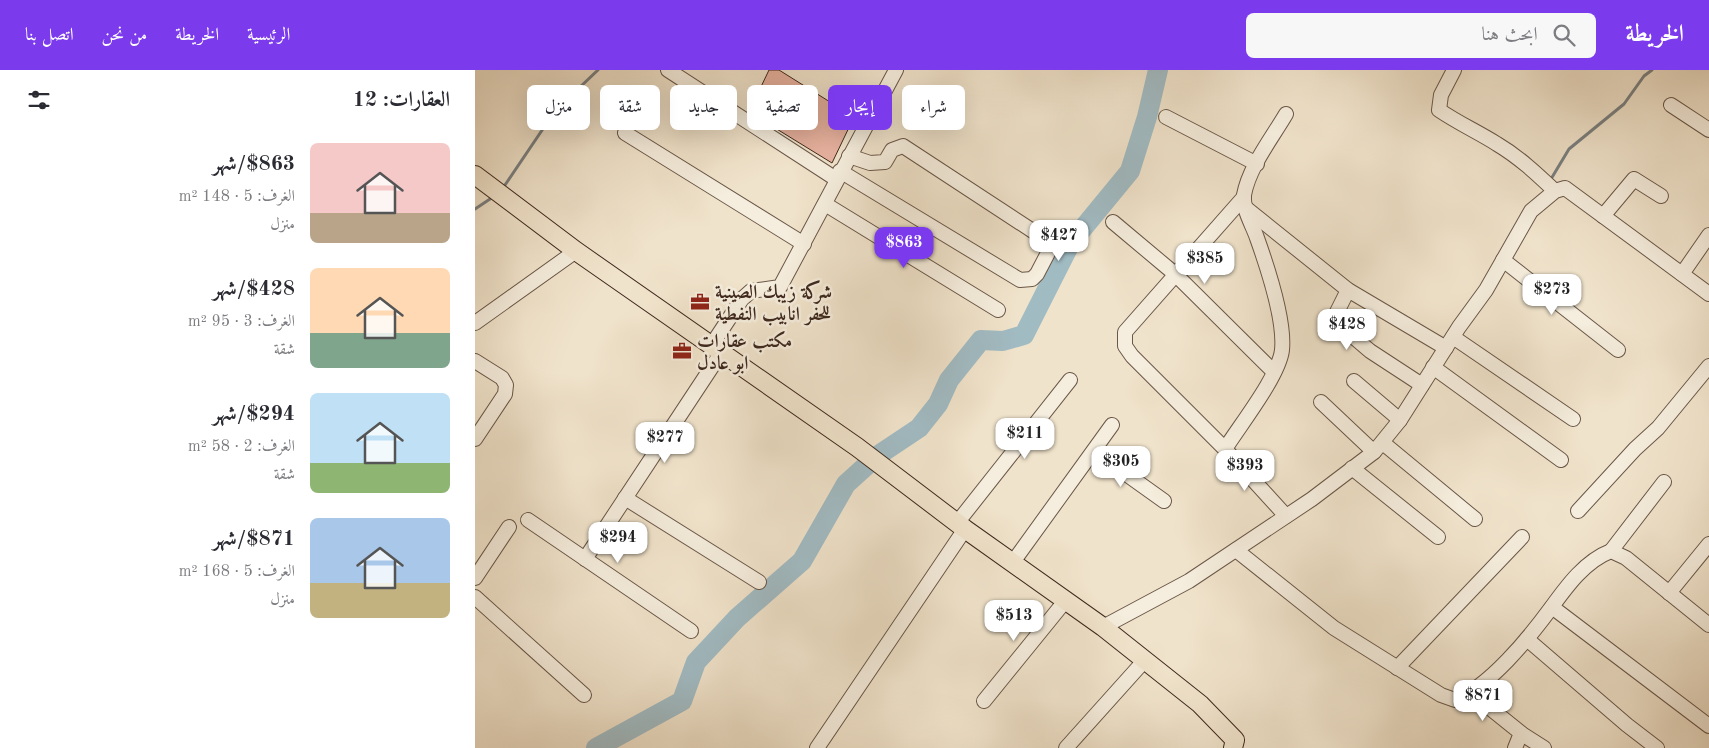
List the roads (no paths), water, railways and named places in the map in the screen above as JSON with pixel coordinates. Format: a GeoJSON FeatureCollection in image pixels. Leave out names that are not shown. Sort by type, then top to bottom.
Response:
{"type":"FeatureCollection","features":[{"type":"Feature","properties":{"kind":"main road"},"geometry":{"type":"LineString","coordinates":[[479,178],[576,251],[857,447],[961,526],[1103,627],[1200,704],[1237,745]]}},
{"type":"Feature","properties":{"kind":"street"},"geometry":{"type":"LineString","coordinates":[[668,70],[838,175],[1020,280],[1032,280],[1037,274],[1049,251],[1045,239],[903,146],[893,150],[885,162],[879,164],[849,156]]}},
{"type":"Feature","properties":{"kind":"street"},"geometry":{"type":"LineString","coordinates":[[585,558],[625,498],[716,349],[742,299],[751,291],[772,290],[780,286],[896,70]]}},
{"type":"Feature","properties":{"kind":"street"},"geometry":{"type":"LineString","coordinates":[[1454,70],[1441,95],[1439,110],[1460,125],[1496,143],[1529,167],[1555,191]]}},
{"type":"Feature","properties":{"kind":"street"},"geometry":{"type":"LineString","coordinates":[[1671,105],[1709,130]]}},
{"type":"Feature","properties":{"kind":"street"},"geometry":{"type":"LineString","coordinates":[[1225,449],[1274,372],[1282,351],[1281,331],[1267,266],[1245,203],[1246,186],[1286,114]]}},
{"type":"Feature","properties":{"kind":"street"},"geometry":{"type":"LineString","coordinates":[[1166,117],[1257,164]]}},
{"type":"Feature","properties":{"kind":"street"},"geometry":{"type":"LineString","coordinates":[[625,133],[804,244]]}},
{"type":"Feature","properties":{"kind":"street"},"geometry":{"type":"LineString","coordinates":[[1603,216],[1634,180],[1661,196]]}},
{"type":"Feature","properties":{"kind":"street"},"geometry":{"type":"LineString","coordinates":[[1103,627],[1189,581],[1286,516],[1378,448],[1399,420],[1486,290],[1531,211],[1555,191],[1565,188],[1709,294]]}},
{"type":"Feature","properties":{"kind":"street"},"geometry":{"type":"LineString","coordinates":[[1245,203],[1175,274],[1125,332],[1125,346],[1132,356],[1225,449],[1286,516]]}},
{"type":"Feature","properties":{"kind":"street"},"geometry":{"type":"LineString","coordinates":[[1245,203],[1348,290],[1450,342],[1573,419]]}},
{"type":"Feature","properties":{"kind":"street"},"geometry":{"type":"LineString","coordinates":[[825,204],[998,310]]}},
{"type":"Feature","properties":{"kind":"street"},"geometry":{"type":"LineString","coordinates":[[1113,222],[1175,274],[1274,372]]}},
{"type":"Feature","properties":{"kind":"street"},"geometry":{"type":"LineString","coordinates":[[1681,274],[1709,235]]}},
{"type":"Feature","properties":{"kind":"street"},"geometry":{"type":"LineString","coordinates":[[475,323],[576,251]]}},
{"type":"Feature","properties":{"kind":"street"},"geometry":{"type":"LineString","coordinates":[[1503,260],[1618,350]]}},
{"type":"Feature","properties":{"kind":"street"},"geometry":{"type":"LineString","coordinates":[[1348,290],[1335,316],[1336,322],[1370,351],[1422,385]]}},
{"type":"Feature","properties":{"kind":"street"},"geometry":{"type":"LineString","coordinates":[[475,361],[502,378],[506,385],[505,394],[475,439]]}},
{"type":"Feature","properties":{"kind":"street"},"geometry":{"type":"LineString","coordinates":[[1578,511],[1657,428],[1709,366]]}},
{"type":"Feature","properties":{"kind":"street"},"geometry":{"type":"LineString","coordinates":[[1433,368],[1561,460]]}},
{"type":"Feature","properties":{"kind":"street"},"geometry":{"type":"LineString","coordinates":[[817,748],[961,526],[1070,380]]}},
{"type":"Feature","properties":{"kind":"street"},"geometry":{"type":"LineString","coordinates":[[1354,381],[1399,420]]}},
{"type":"Feature","properties":{"kind":"street"},"geometry":{"type":"LineString","coordinates":[[1321,402],[1378,448],[1475,519]]}},
{"type":"Feature","properties":{"kind":"street"},"geometry":{"type":"LineString","coordinates":[[1013,562],[1113,425]]}},
{"type":"Feature","properties":{"kind":"street"},"geometry":{"type":"LineString","coordinates":[[1093,451],[1165,501]]}},
{"type":"Feature","properties":{"kind":"street"},"geometry":{"type":"LineString","coordinates":[[1352,468],[1438,537]]}},
{"type":"Feature","properties":{"kind":"street"},"geometry":{"type":"LineString","coordinates":[[1235,550],[1334,628],[1449,699],[1455,700],[1470,692],[1527,639],[1580,572],[1611,550],[1664,482]]}},
{"type":"Feature","properties":{"kind":"street"},"geometry":{"type":"LineString","coordinates":[[625,498],[759,582]]}},
{"type":"Feature","properties":{"kind":"street"},"geometry":{"type":"LineString","coordinates":[[528,520],[691,631]]}},
{"type":"Feature","properties":{"kind":"street"},"geometry":{"type":"LineString","coordinates":[[475,578],[509,527]]}},
{"type":"Feature","properties":{"kind":"street"},"geometry":{"type":"LineString","coordinates":[[1397,668],[1522,537]]}},
{"type":"Feature","properties":{"kind":"street"},"geometry":{"type":"LineString","coordinates":[[1669,593],[1709,544]]}},
{"type":"Feature","properties":{"kind":"street"},"geometry":{"type":"LineString","coordinates":[[1611,550],[1626,558],[1709,625]]}},
{"type":"Feature","properties":{"kind":"street"},"geometry":{"type":"LineString","coordinates":[[475,597],[584,695]]}},
{"type":"Feature","properties":{"kind":"street"},"geometry":{"type":"LineString","coordinates":[[984,701],[1065,600]]}},
{"type":"Feature","properties":{"kind":"street"},"geometry":{"type":"LineString","coordinates":[[1552,607],[1709,726]]}},
{"type":"Feature","properties":{"kind":"street"},"geometry":{"type":"LineString","coordinates":[[1527,639],[1627,726],[1657,748]]}},
{"type":"Feature","properties":{"kind":"street"},"geometry":{"type":"LineString","coordinates":[[1066,748],[1145,660]]}},
{"type":"Feature","properties":{"kind":"street"},"geometry":{"type":"LineString","coordinates":[[1470,692],[1538,746]]}},
{"type":"Feature","properties":{"kind":"street"},"geometry":{"type":"LineString","coordinates":[[1515,748],[1522,734]]}},
{"type":"Feature","properties":{"kind":"waterway"},"geometry":{"type":"LineString","coordinates":[[503,188],[555,111],[598,70]]}},
{"type":"Feature","properties":{"kind":"waterway"},"geometry":{"type":"LineString","coordinates":[[596,748],[682,701],[696,662],[737,618],[802,561],[846,484],[877,456],[919,428],[938,404],[949,380],[981,340],[1003,341],[1024,335],[1070,244],[1130,171],[1147,117],[1158,70]]}},
{"type":"Feature","properties":{"kind":"waterway"},"geometry":{"type":"LineString","coordinates":[[1551,179],[1569,149],[1624,104],[1644,76],[1652,70]]}},
{"type":"Feature","properties":{"kind":"waterway"},"geometry":{"type":"LineString","coordinates":[[475,209],[493,197]]}},
{"type":"Feature","properties":{"kind":"place","name":"شركة زيبك الصينية للحفر انابيب النفطية"},"geometry":{"type":"Point","coordinates":[700,302]}},
{"type":"Feature","properties":{"kind":"place","name":"مكتب عقارات ابو عادل"},"geometry":{"type":"Point","coordinates":[682,351]}}]}
